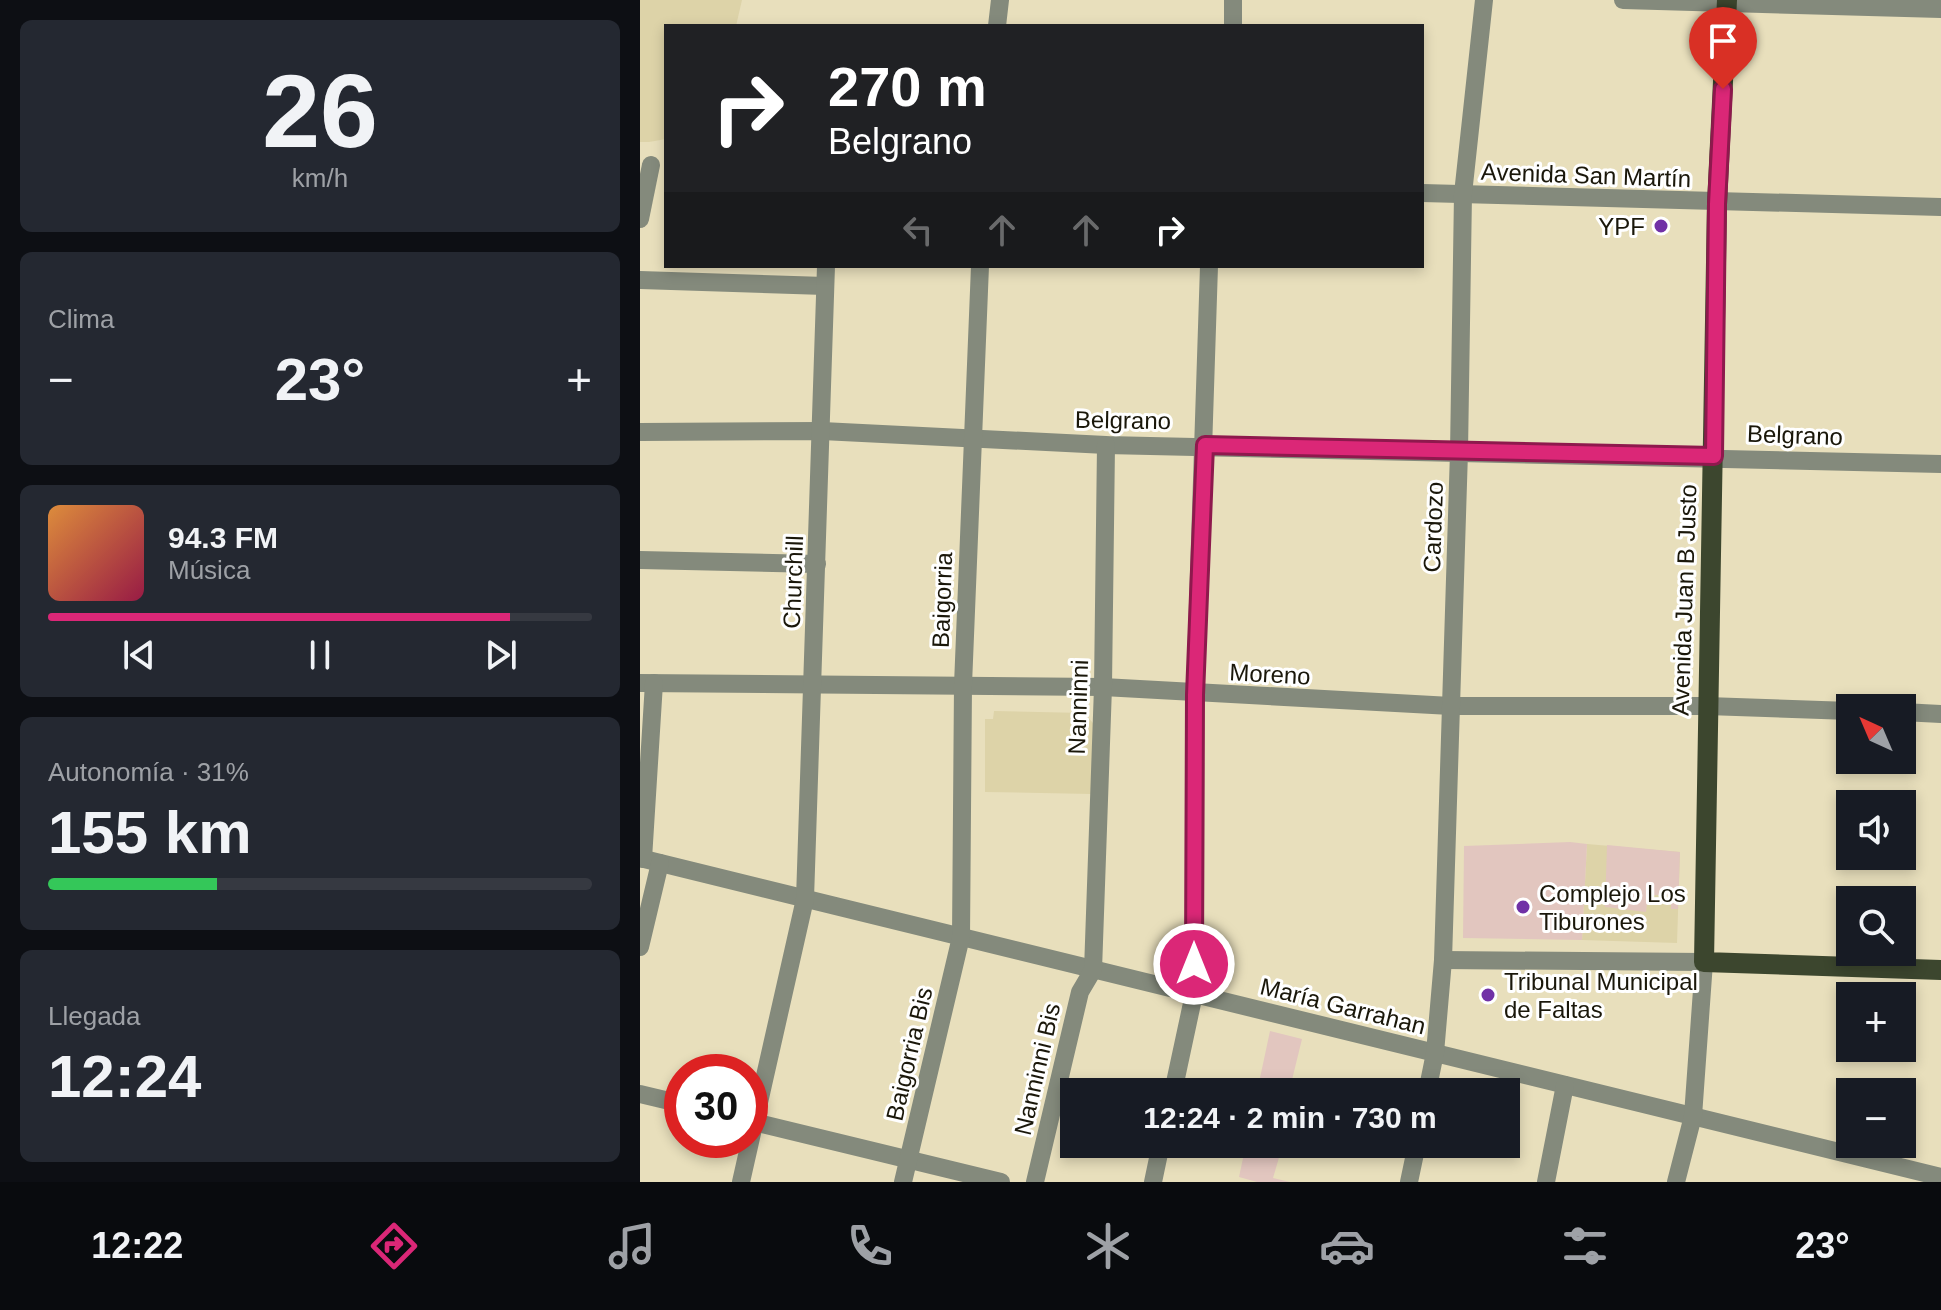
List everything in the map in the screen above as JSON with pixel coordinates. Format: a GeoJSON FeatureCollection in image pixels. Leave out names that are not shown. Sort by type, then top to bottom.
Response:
{"type":"FeatureCollection","features":[{"type":"Feature","properties":{"kind":"main road","name":"Avenida Juan B Justo"},"geometry":{"type":"LineString","coordinates":[[1704,962],[1717,204],[1727,1]]}},
{"type":"Feature","properties":{"kind":"main road"},"geometry":{"type":"LineString","coordinates":[[1704,962],[1941,970]]}},
{"type":"Feature","properties":{"kind":"street"},"geometry":{"type":"LineString","coordinates":[[997,24],[1000,0]]}},
{"type":"Feature","properties":{"kind":"street"},"geometry":{"type":"LineString","coordinates":[[1233,0],[1233,24]]}},
{"type":"Feature","properties":{"kind":"street","name":"Cardozo"},"geometry":{"type":"LineString","coordinates":[[1430,1078],[1443,960],[1459,452],[1463,194],[1484,0]]}},
{"type":"Feature","properties":{"kind":"street"},"geometry":{"type":"LineString","coordinates":[[1623,0],[1941,9]]}},
{"type":"Feature","properties":{"kind":"street"},"geometry":{"type":"LineString","coordinates":[[640,219],[652,165]]}},
{"type":"Feature","properties":{"kind":"street","name":"Avenida San Martín"},"geometry":{"type":"LineString","coordinates":[[1424,193],[1717,204],[1941,207]]}},
{"type":"Feature","properties":{"kind":"street","name":"Churchill"},"geometry":{"type":"LineString","coordinates":[[768,1057],[805,899],[826,268]]}},
{"type":"Feature","properties":{"kind":"street","name":"Baigorria"},"geometry":{"type":"LineString","coordinates":[[961,937],[963,685],[980,268]]}},
{"type":"Feature","properties":{"kind":"street"},"geometry":{"type":"LineString","coordinates":[[1176,1078],[1194,994],[1195,695],[1209,268]]}},
{"type":"Feature","properties":{"kind":"street"},"geometry":{"type":"LineString","coordinates":[[640,280],[825,286]]}},
{"type":"Feature","properties":{"kind":"street","name":"Belgrano"},"geometry":{"type":"LineString","coordinates":[[640,432],[822,431],[1106,445],[1714,456],[1941,464]]}},
{"type":"Feature","properties":{"kind":"street","name":"Nanninni"},"geometry":{"type":"LineString","coordinates":[[1093,970],[1103,687],[1106,445]]}},
{"type":"Feature","properties":{"kind":"street"},"geometry":{"type":"LineString","coordinates":[[640,560],[817,564]]}},
{"type":"Feature","properties":{"kind":"street"},"geometry":{"type":"LineString","coordinates":[[640,947],[648,860],[647,683]]}},
{"type":"Feature","properties":{"kind":"street","name":"Moreno"},"geometry":{"type":"LineString","coordinates":[[647,683],[1103,687],[1195,695],[1451,706],[1707,706],[1836,711]]}},
{"type":"Feature","properties":{"kind":"street"},"geometry":{"type":"LineString","coordinates":[[1916,713],[1941,714]]}},
{"type":"Feature","properties":{"kind":"street","name":"María Garrahan"},"geometry":{"type":"LineString","coordinates":[[648,860],[1941,1177]]}},
{"type":"Feature","properties":{"kind":"street","name":"Baigorria Bis"},"geometry":{"type":"LineString","coordinates":[[903,1182],[961,937]]}},
{"type":"Feature","properties":{"kind":"street"},"geometry":{"type":"LineString","coordinates":[[1443,960],[1704,962],[1693,1116],[1676,1182]]}},
{"type":"Feature","properties":{"kind":"street","name":"Nanninni Bis"},"geometry":{"type":"LineString","coordinates":[[1035,1182],[1080,992],[1093,970]]}},
{"type":"Feature","properties":{"kind":"street"},"geometry":{"type":"LineString","coordinates":[[1546,1182],[1565,1085]]}},
{"type":"Feature","properties":{"kind":"street"},"geometry":{"type":"LineString","coordinates":[[640,1094],[664,1100]]}},
{"type":"Feature","properties":{"kind":"street"},"geometry":{"type":"LineString","coordinates":[[768,1125],[1001,1182]]}},
{"type":"Feature","properties":{"kind":"street","name":"Churchill"},"geometry":{"type":"LineString","coordinates":[[741,1182],[746,1158]]}},
{"type":"Feature","properties":{"kind":"street"},"geometry":{"type":"LineString","coordinates":[[1153,1182],[1158,1158]]}},
{"type":"Feature","properties":{"kind":"street"},"geometry":{"type":"LineString","coordinates":[[1409,1182],[1414,1158]]}},
{"type":"Feature","properties":{"kind":"shaded area"},"geometry":{"type":"Polygon","coordinates":[[[640,0],[742,0],[736,24],[664,24],[664,139],[640,142],[640,0]]]}},
{"type":"Feature","properties":{"kind":"shaded area"},"geometry":{"type":"Polygon","coordinates":[[[994,711],[1084,713],[1093,723],[1092,794],[985,792],[985,719],[993,719],[994,711]]]}},
{"type":"Feature","properties":{"kind":"shaded area"},"geometry":{"type":"Polygon","coordinates":[[[1587,844],[1680,852],[1677,943],[1582,940],[1587,844]]]}},
{"type":"Feature","properties":{"kind":"shaded area","name":"Complejo Los Tiburones"},"geometry":{"type":"Polygon","coordinates":[[[1587,844],[1582,940],[1463,938],[1464,846],[1587,844]]]}},
{"type":"Feature","properties":{"kind":"shaded area"},"geometry":{"type":"Polygon","coordinates":[[[1607,845],[1680,852],[1678,909],[1671,909],[1671,895],[1648,895],[1646,912],[1605,907],[1607,845]]]}},
{"type":"Feature","properties":{"kind":"shaded area"},"geometry":{"type":"Polygon","coordinates":[[[1270,1031],[1302,1039],[1292,1078],[1260,1078],[1270,1031]]]}},
{"type":"Feature","properties":{"kind":"shaded area"},"geometry":{"type":"Polygon","coordinates":[[[1243,1158],[1279,1158],[1273,1178],[1290,1182],[1257,1182],[1239,1177],[1243,1158]]]}},
{"type":"Feature","properties":{"kind":"place","name":"YPF"},"geometry":{"type":"Point","coordinates":[1661,226]}},
{"type":"Feature","properties":{"kind":"place","name":"Complejo Los Tiburones"},"geometry":{"type":"Point","coordinates":[1523,907]}},
{"type":"Feature","properties":{"kind":"place","name":"Tribunal Municipal de Faltas"},"geometry":{"type":"Point","coordinates":[1488,995]}},
{"type":"Feature","properties":{"kind":"route"},"geometry":{"type":"LineString","coordinates":[[1194,964],[1195,695],[1205,445],[1714,456],[1717,204],[1723,89]]}}]}
